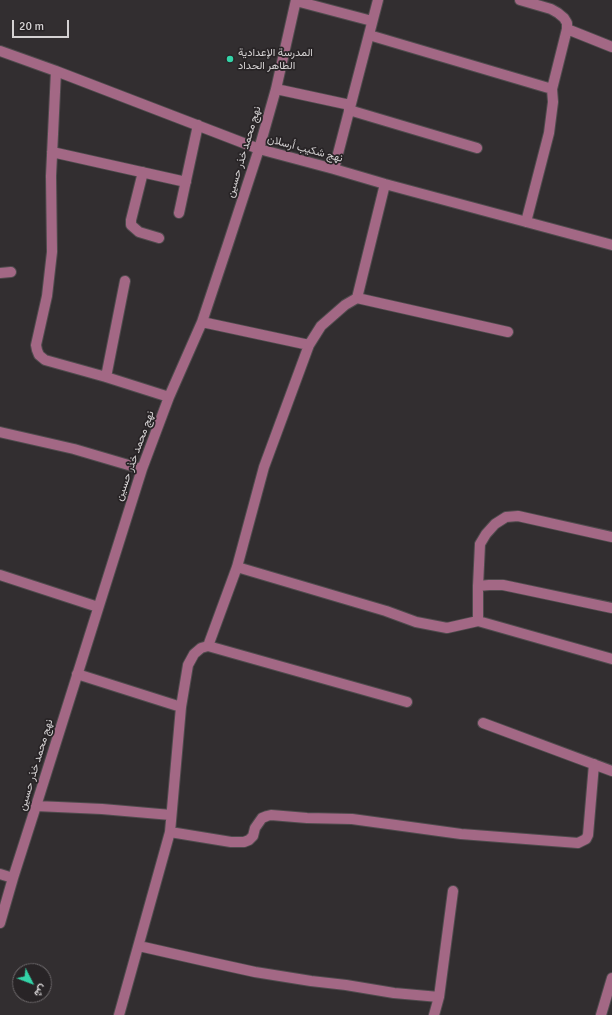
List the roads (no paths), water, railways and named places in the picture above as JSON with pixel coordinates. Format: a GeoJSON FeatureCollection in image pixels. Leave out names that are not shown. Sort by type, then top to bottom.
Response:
{"type":"FeatureCollection","features":[{"type":"Feature","properties":{"kind":"street"},"geometry":{"type":"LineString","coordinates":[[334,169],[378,0]]}},
{"type":"Feature","properties":{"kind":"street"},"geometry":{"type":"LineString","coordinates":[[520,0],[558,13],[567,23],[567,29],[552,89],[553,102],[550,133],[526,222]]}},
{"type":"Feature","properties":{"kind":"street"},"geometry":{"type":"LineString","coordinates":[[296,1],[372,21]]}},
{"type":"Feature","properties":{"kind":"street","name":"نهج محمد خذر حسين"},"geometry":{"type":"LineString","coordinates":[[0,923],[142,469],[169,397],[202,322],[259,149],[276,89],[296,1]]}},
{"type":"Feature","properties":{"kind":"street"},"geometry":{"type":"LineString","coordinates":[[567,29],[612,47]]}},
{"type":"Feature","properties":{"kind":"street"},"geometry":{"type":"LineString","coordinates":[[369,35],[552,89]]}},
{"type":"Feature","properties":{"kind":"street","name":"نهج شكيب أرسلان"},"geometry":{"type":"LineString","coordinates":[[0,52],[56,71],[259,149],[526,222],[611,242]]}},
{"type":"Feature","properties":{"kind":"street"},"geometry":{"type":"LineString","coordinates":[[56,71],[52,152],[52,252],[47,296],[36,345],[37,350],[39,355],[45,360],[106,376],[169,397]]}},
{"type":"Feature","properties":{"kind":"street"},"geometry":{"type":"LineString","coordinates":[[276,89],[350,107],[477,148]]}},
{"type":"Feature","properties":{"kind":"street"},"geometry":{"type":"LineString","coordinates":[[179,213],[198,125]]}},
{"type":"Feature","properties":{"kind":"street"},"geometry":{"type":"LineString","coordinates":[[52,152],[186,182]]}},
{"type":"Feature","properties":{"kind":"street"},"geometry":{"type":"LineString","coordinates":[[143,172],[131,220],[132,225],[139,232],[159,238]]}},
{"type":"Feature","properties":{"kind":"street"},"geometry":{"type":"LineString","coordinates":[[357,298],[384,184]]}},
{"type":"Feature","properties":{"kind":"street"},"geometry":{"type":"LineString","coordinates":[[0,273],[11,272]]}},
{"type":"Feature","properties":{"kind":"street"},"geometry":{"type":"LineString","coordinates":[[106,376],[125,281]]}},
{"type":"Feature","properties":{"kind":"street"},"geometry":{"type":"LineString","coordinates":[[208,646],[237,567],[264,467],[309,345],[322,326],[345,305],[357,298],[508,332]]}},
{"type":"Feature","properties":{"kind":"street"},"geometry":{"type":"LineString","coordinates":[[202,322],[309,345]]}},
{"type":"Feature","properties":{"kind":"street"},"geometry":{"type":"LineString","coordinates":[[0,432],[74,449],[142,469]]}},
{"type":"Feature","properties":{"kind":"street"},"geometry":{"type":"LineString","coordinates":[[478,621],[480,544],[495,524],[506,517],[518,516],[612,537]]}},
{"type":"Feature","properties":{"kind":"street"},"geometry":{"type":"LineString","coordinates":[[237,567],[386,611],[416,622],[447,628],[478,621],[612,659]]}},
{"type":"Feature","properties":{"kind":"street"},"geometry":{"type":"LineString","coordinates":[[0,575],[98,607]]}},
{"type":"Feature","properties":{"kind":"street"},"geometry":{"type":"LineString","coordinates":[[478,586],[503,584],[612,608]]}},
{"type":"Feature","properties":{"kind":"street"},"geometry":{"type":"LineString","coordinates":[[120,1015],[170,832],[182,707],[188,665],[194,654],[201,648],[208,646],[406,702]]}},
{"type":"Feature","properties":{"kind":"street"},"geometry":{"type":"LineString","coordinates":[[77,674],[182,707]]}},
{"type":"Feature","properties":{"kind":"street"},"geometry":{"type":"LineString","coordinates":[[483,723],[612,771]]}},
{"type":"Feature","properties":{"kind":"street"},"geometry":{"type":"LineString","coordinates":[[170,832],[231,842],[244,842],[253,836],[255,828],[262,818],[272,815],[352,819],[461,834],[578,843],[586,839],[588,835],[594,764]]}},
{"type":"Feature","properties":{"kind":"street"},"geometry":{"type":"LineString","coordinates":[[36,806],[102,809],[171,815]]}},
{"type":"Feature","properties":{"kind":"street"},"geometry":{"type":"LineString","coordinates":[[0,874],[13,878]]}},
{"type":"Feature","properties":{"kind":"street"},"geometry":{"type":"LineString","coordinates":[[434,1015],[439,997],[453,891]]}},
{"type":"Feature","properties":{"kind":"street"},"geometry":{"type":"LineString","coordinates":[[139,946],[255,972],[394,993],[439,997]]}},
{"type":"Feature","properties":{"kind":"street"},"geometry":{"type":"LineString","coordinates":[[601,1015],[612,978]]}},
{"type":"Feature","properties":{"kind":"place","name":"المدرسة الإعدادية الطاهر الحداد"},"geometry":{"type":"Point","coordinates":[230,59]}}]}
